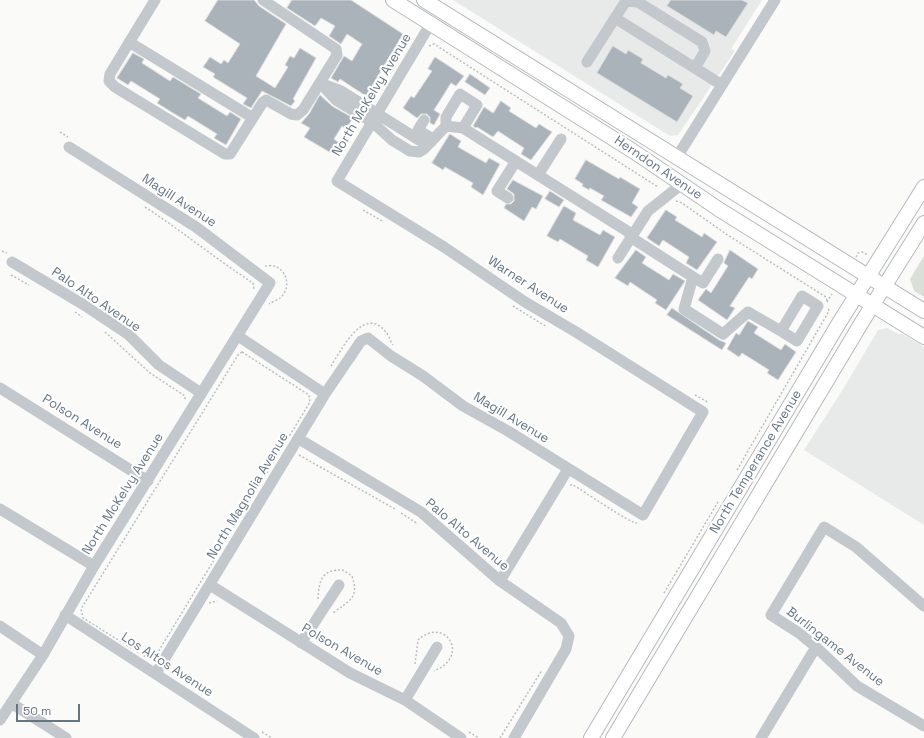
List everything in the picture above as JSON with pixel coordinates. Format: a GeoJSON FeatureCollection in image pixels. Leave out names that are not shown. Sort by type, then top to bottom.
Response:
{"type":"FeatureCollection","features":[{"type":"Feature","properties":{"kind":"main road","name":"Herndon Avenue"},"geometry":{"type":"LineString","coordinates":[[393,0],[682,184],[720,210],[924,337]]}},
{"type":"Feature","properties":{"kind":"main road"},"geometry":{"type":"LineString","coordinates":[[409,0],[426,11],[435,11],[437,9]]}},
{"type":"Feature","properties":{"kind":"main road","name":"Herndon Avenue"},"geometry":{"type":"LineString","coordinates":[[424,0],[924,311]]}},
{"type":"Feature","properties":{"kind":"main road"},"geometry":{"type":"LineString","coordinates":[[431,23],[439,21],[444,22],[501,57],[548,77]]}},
{"type":"Feature","properties":{"kind":"main road","name":"North Temperance Avenue"},"geometry":{"type":"LineString","coordinates":[[591,738],[868,276],[924,187]]}},
{"type":"Feature","properties":{"kind":"main road","name":"North Temperance Avenue"},"geometry":{"type":"LineString","coordinates":[[613,738],[872,304],[924,223]]}},
{"type":"Feature","properties":{"kind":"street"},"geometry":{"type":"LineString","coordinates":[[155,0],[110,74],[109,81],[115,87],[225,154],[230,154],[236,147],[253,118],[266,100],[291,114],[297,115],[303,110],[337,55],[336,49],[270,2]]}},
{"type":"Feature","properties":{"kind":"street"},"geometry":{"type":"LineString","coordinates":[[677,156],[775,0]]}},
{"type":"Feature","properties":{"kind":"street"},"geometry":{"type":"LineString","coordinates":[[587,62],[626,1],[638,2],[702,42],[705,51],[695,68]]}},
{"type":"Feature","properties":{"kind":"street"},"geometry":{"type":"LineString","coordinates":[[615,18],[722,85]]}},
{"type":"Feature","properties":{"kind":"street","name":"North McKelvy Avenue"},"geometry":{"type":"LineString","coordinates":[[337,181],[431,23]]}},
{"type":"Feature","properties":{"kind":"street"},"geometry":{"type":"LineString","coordinates":[[129,42],[253,118]]}},
{"type":"Feature","properties":{"kind":"street"},"geometry":{"type":"LineString","coordinates":[[320,83],[336,100],[419,140],[432,140]]}},
{"type":"Feature","properties":{"kind":"street"},"geometry":{"type":"LineString","coordinates":[[375,118],[392,140],[405,148],[418,152],[446,126],[446,117],[460,94],[477,105],[463,128]]}},
{"type":"Feature","properties":{"kind":"street"},"geometry":{"type":"LineString","coordinates":[[424,120],[418,130],[432,140]]}},
{"type":"Feature","properties":{"kind":"street"},"geometry":{"type":"LineString","coordinates":[[446,126],[463,128],[627,231],[635,240],[703,283],[718,259]]}},
{"type":"Feature","properties":{"kind":"street"},"geometry":{"type":"LineString","coordinates":[[538,175],[561,139]]}},
{"type":"Feature","properties":{"kind":"street","name":"Magill Avenue"},"geometry":{"type":"LineString","coordinates":[[71,144],[196,227],[270,283]]}},
{"type":"Feature","properties":{"kind":"street"},"geometry":{"type":"LineString","coordinates":[[508,198],[497,191],[516,161]]}},
{"type":"Feature","properties":{"kind":"street","name":"Warner Avenue"},"geometry":{"type":"LineString","coordinates":[[337,181],[444,247],[525,302],[706,410]]}},
{"type":"Feature","properties":{"kind":"street"},"geometry":{"type":"LineString","coordinates":[[618,258],[648,212],[668,200],[682,184]]}},
{"type":"Feature","properties":{"kind":"street","name":"Palo Alto Avenue"},"geometry":{"type":"LineString","coordinates":[[12,262],[84,305],[129,335],[159,366],[201,393]]}},
{"type":"Feature","properties":{"kind":"street"},"geometry":{"type":"LineString","coordinates":[[693,277],[684,309],[723,334],[748,312],[781,331]]}},
{"type":"Feature","properties":{"kind":"street","name":"North McKelvy Avenue"},"geometry":{"type":"LineString","coordinates":[[0,720],[43,655],[94,566],[270,283]]}},
{"type":"Feature","properties":{"kind":"street"},"geometry":{"type":"LineString","coordinates":[[238,336],[325,394]]}},
{"type":"Feature","properties":{"kind":"street","name":"Magill Avenue"},"geometry":{"type":"LineString","coordinates":[[368,338],[391,356],[423,376],[463,406],[508,431],[643,519]]}},
{"type":"Feature","properties":{"kind":"street","name":"North Magnolia Avenue"},"geometry":{"type":"LineString","coordinates":[[156,673],[325,394],[355,348],[361,341],[368,338]]}},
{"type":"Feature","properties":{"kind":"street","name":"Polson Avenue"},"geometry":{"type":"LineString","coordinates":[[0,388],[148,481]]}},
{"type":"Feature","properties":{"kind":"street"},"geometry":{"type":"LineString","coordinates":[[643,519],[706,410]]}},
{"type":"Feature","properties":{"kind":"street","name":"Palo Alto Avenue"},"geometry":{"type":"LineString","coordinates":[[299,439],[421,512],[500,581],[561,623],[569,636],[566,649],[514,738]]}},
{"type":"Feature","properties":{"kind":"street"},"geometry":{"type":"LineString","coordinates":[[500,581],[568,469]]}},
{"type":"Feature","properties":{"kind":"street"},"geometry":{"type":"LineString","coordinates":[[0,509],[94,566]]}},
{"type":"Feature","properties":{"kind":"street","name":"Burlingame Avenue"},"geometry":{"type":"LineString","coordinates":[[924,606],[856,547],[824,527],[770,615],[816,647],[857,686],[924,726]]}},
{"type":"Feature","properties":{"kind":"street","name":"Polson Avenue"},"geometry":{"type":"LineString","coordinates":[[210,585],[350,673],[404,700],[464,734]]}},
{"type":"Feature","properties":{"kind":"street"},"geometry":{"type":"LineString","coordinates":[[301,643],[339,585]]}},
{"type":"Feature","properties":{"kind":"street","name":"Los Altos Avenue"},"geometry":{"type":"LineString","coordinates":[[65,615],[256,734]]}},
{"type":"Feature","properties":{"kind":"street"},"geometry":{"type":"LineString","coordinates":[[0,626],[43,655]]}},
{"type":"Feature","properties":{"kind":"street"},"geometry":{"type":"LineString","coordinates":[[404,700],[437,647]]}},
{"type":"Feature","properties":{"kind":"street"},"geometry":{"type":"LineString","coordinates":[[761,738],[816,647]]}},
{"type":"Feature","properties":{"kind":"street"},"geometry":{"type":"LineString","coordinates":[[11,702],[66,738]]}},
{"type":"Feature","properties":{"kind":"path"},"geometry":{"type":"LineString","coordinates":[[425,52],[429,45],[434,44],[658,187]]}},
{"type":"Feature","properties":{"kind":"path"},"geometry":{"type":"LineString","coordinates":[[60,132],[71,144]]}},
{"type":"Feature","properties":{"kind":"path"},"geometry":{"type":"LineString","coordinates":[[668,200],[682,203],[729,236],[826,297],[829,311],[740,463],[735,475]]}},
{"type":"Feature","properties":{"kind":"path"},"geometry":{"type":"LineString","coordinates":[[141,205],[179,229],[225,265],[253,284],[254,290]]}},
{"type":"Feature","properties":{"kind":"path"},"geometry":{"type":"LineString","coordinates":[[360,208],[386,223]]}},
{"type":"Feature","properties":{"kind":"path"},"geometry":{"type":"LineString","coordinates":[[261,265],[275,266],[286,276],[286,290],[281,298],[267,304]]}},
{"type":"Feature","properties":{"kind":"path"},"geometry":{"type":"LineString","coordinates":[[11,275],[31,285]]}},
{"type":"Feature","properties":{"kind":"path"},"geometry":{"type":"LineString","coordinates":[[512,306],[550,329]]}},
{"type":"Feature","properties":{"kind":"path"},"geometry":{"type":"LineString","coordinates":[[70,309],[83,317]]}},
{"type":"Feature","properties":{"kind":"path"},"geometry":{"type":"LineString","coordinates":[[328,371],[349,337],[363,326],[371,324],[378,326],[385,331],[396,347]]}},
{"type":"Feature","properties":{"kind":"path"},"geometry":{"type":"LineString","coordinates":[[103,330],[150,373],[185,396],[185,402]]}},
{"type":"Feature","properties":{"kind":"path"},"geometry":{"type":"LineString","coordinates":[[242,352],[309,395],[310,402],[155,657],[149,658],[83,618],[81,610],[238,355],[242,352]]}},
{"type":"Feature","properties":{"kind":"path"},"geometry":{"type":"LineString","coordinates":[[692,394],[706,401],[706,410]]}},
{"type":"Feature","properties":{"kind":"path"},"geometry":{"type":"LineString","coordinates":[[297,456],[300,454],[419,524]]}},
{"type":"Feature","properties":{"kind":"path"},"geometry":{"type":"LineString","coordinates":[[568,486],[573,484],[628,521],[633,523],[643,519]]}},
{"type":"Feature","properties":{"kind":"path"},"geometry":{"type":"LineString","coordinates":[[663,595],[718,502]]}},
{"type":"Feature","properties":{"kind":"path"},"geometry":{"type":"LineString","coordinates":[[318,601],[319,583],[323,576],[336,570],[343,570],[352,576],[355,590],[354,597],[334,612],[330,618]]}},
{"type":"Feature","properties":{"kind":"path"},"geometry":{"type":"LineString","coordinates":[[414,666],[418,640],[425,634],[436,631],[446,635],[451,643],[450,659],[444,666],[429,674]]}},
{"type":"Feature","properties":{"kind":"path"},"geometry":{"type":"LineString","coordinates":[[500,738],[543,668]]}},
{"type":"Feature","properties":{"kind":"path"},"geometry":{"type":"LineString","coordinates":[[256,734],[272,738]]}},
{"type":"Feature","properties":{"kind":"path"},"geometry":{"type":"LineString","coordinates":[[464,734],[479,738]]}},
{"type":"Feature","properties":{"kind":"shaded area"},"geometry":{"type":"Polygon","coordinates":[[[453,0],[762,0],[731,49],[735,51],[678,135],[670,136],[453,0]]]}},
{"type":"Feature","properties":{"kind":"shaded area"},"geometry":{"type":"Polygon","coordinates":[[[924,256],[924,297],[914,291],[910,279],[924,256]]]}},
{"type":"Feature","properties":{"kind":"shaded area"},"geometry":{"type":"Polygon","coordinates":[[[887,328],[898,334],[902,334],[924,347],[924,525],[804,450],[845,386],[878,330],[887,328]]]}},
{"type":"Feature","properties":{"kind":"building"},"geometry":{"type":"Polygon","coordinates":[[[218,0],[254,0],[259,6],[286,24],[256,76],[275,88],[288,67],[285,65],[290,56],[294,58],[300,48],[316,58],[293,99],[295,101],[291,106],[262,91],[251,108],[243,104],[247,98],[213,77],[215,74],[203,67],[210,57],[221,64],[224,60],[228,63],[240,44],[205,21],[218,0]]]}},
{"type":"Feature","properties":{"kind":"building"},"geometry":{"type":"Polygon","coordinates":[[[292,0],[351,0],[403,34],[366,96],[340,79],[338,82],[331,78],[344,56],[352,61],[362,44],[347,34],[341,44],[329,36],[335,26],[321,18],[315,26],[287,8],[292,0]]]}},
{"type":"Feature","properties":{"kind":"building"},"geometry":{"type":"Polygon","coordinates":[[[671,0],[742,0],[748,3],[726,37],[716,31],[714,35],[667,6],[671,0]]]}},
{"type":"Feature","properties":{"kind":"building"},"geometry":{"type":"Polygon","coordinates":[[[613,46],[626,54],[628,50],[643,59],[641,63],[666,78],[668,75],[683,84],[680,88],[693,96],[677,122],[597,73],[613,46]]]}},
{"type":"Feature","properties":{"kind":"building"},"geometry":{"type":"Polygon","coordinates":[[[133,53],[144,59],[142,63],[170,81],[173,77],[201,94],[198,98],[227,116],[230,112],[241,119],[226,145],[214,138],[217,134],[188,116],[185,120],[157,103],[160,99],[131,81],[128,85],[117,78],[133,53]]]}},
{"type":"Feature","properties":{"kind":"building"},"geometry":{"type":"Polygon","coordinates":[[[435,57],[464,76],[456,86],[451,83],[434,110],[440,114],[434,125],[430,123],[430,117],[427,114],[421,114],[417,118],[403,108],[411,96],[414,98],[432,71],[428,69],[435,57]]]}},
{"type":"Feature","properties":{"kind":"building"},"geometry":{"type":"Polygon","coordinates":[[[470,74],[490,88],[485,95],[465,82],[470,74]]]}},
{"type":"Feature","properties":{"kind":"building"},"geometry":{"type":"Polygon","coordinates":[[[320,95],[332,106],[353,118],[346,129],[342,126],[334,139],[338,142],[331,153],[304,137],[310,128],[301,123],[309,114],[320,95]]]}},
{"type":"Feature","properties":{"kind":"building"},"geometry":{"type":"Polygon","coordinates":[[[501,101],[511,108],[509,111],[536,128],[539,124],[552,132],[531,160],[521,154],[524,148],[498,131],[493,137],[473,126],[484,107],[493,113],[501,101]]]}},
{"type":"Feature","properties":{"kind":"building"},"geometry":{"type":"Polygon","coordinates":[[[450,134],[461,141],[458,147],[486,163],[489,158],[500,164],[483,195],[471,187],[473,183],[445,167],[443,170],[432,163],[450,134]]]}},
{"type":"Feature","properties":{"kind":"building"},"geometry":{"type":"Polygon","coordinates":[[[586,160],[640,189],[632,203],[638,207],[631,217],[601,200],[604,196],[590,188],[589,190],[582,186],[583,184],[575,179],[586,160]]]}},
{"type":"Feature","properties":{"kind":"building"},"geometry":{"type":"Polygon","coordinates":[[[513,180],[543,196],[536,209],[532,207],[524,221],[504,208],[506,204],[511,204],[514,201],[514,194],[507,189],[513,180]]]}},
{"type":"Feature","properties":{"kind":"building"},"geometry":{"type":"Polygon","coordinates":[[[550,191],[564,200],[559,207],[545,199],[550,191]]]}},
{"type":"Feature","properties":{"kind":"building"},"geometry":{"type":"Polygon","coordinates":[[[564,206],[576,213],[573,220],[600,235],[603,230],[615,237],[598,267],[586,260],[588,256],[560,239],[558,242],[547,236],[564,206]]]}},
{"type":"Feature","properties":{"kind":"building"},"geometry":{"type":"Polygon","coordinates":[[[666,210],[677,217],[675,220],[702,237],[704,233],[717,242],[697,270],[686,263],[689,257],[663,240],[659,246],[647,238],[666,210]]]}},
{"type":"Feature","properties":{"kind":"building"},"geometry":{"type":"Polygon","coordinates":[[[636,250],[646,257],[642,263],[669,280],[673,274],[685,281],[666,310],[655,303],[657,300],[630,282],[628,286],[615,278],[636,250]]]}},
{"type":"Feature","properties":{"kind":"building"},"geometry":{"type":"Polygon","coordinates":[[[730,250],[758,269],[752,279],[749,277],[730,306],[735,308],[727,320],[698,300],[706,289],[711,293],[728,266],[724,263],[730,250]]]}},
{"type":"Feature","properties":{"kind":"building"},"geometry":{"type":"Polygon","coordinates":[[[672,308],[719,340],[726,343],[722,350],[667,315],[672,308]]]}},
{"type":"Feature","properties":{"kind":"building"},"geometry":{"type":"Polygon","coordinates":[[[748,321],[758,327],[754,333],[781,350],[785,344],[796,352],[778,380],[767,373],[769,370],[742,353],[739,357],[727,349],[736,333],[739,335],[748,321]]]}}]}
